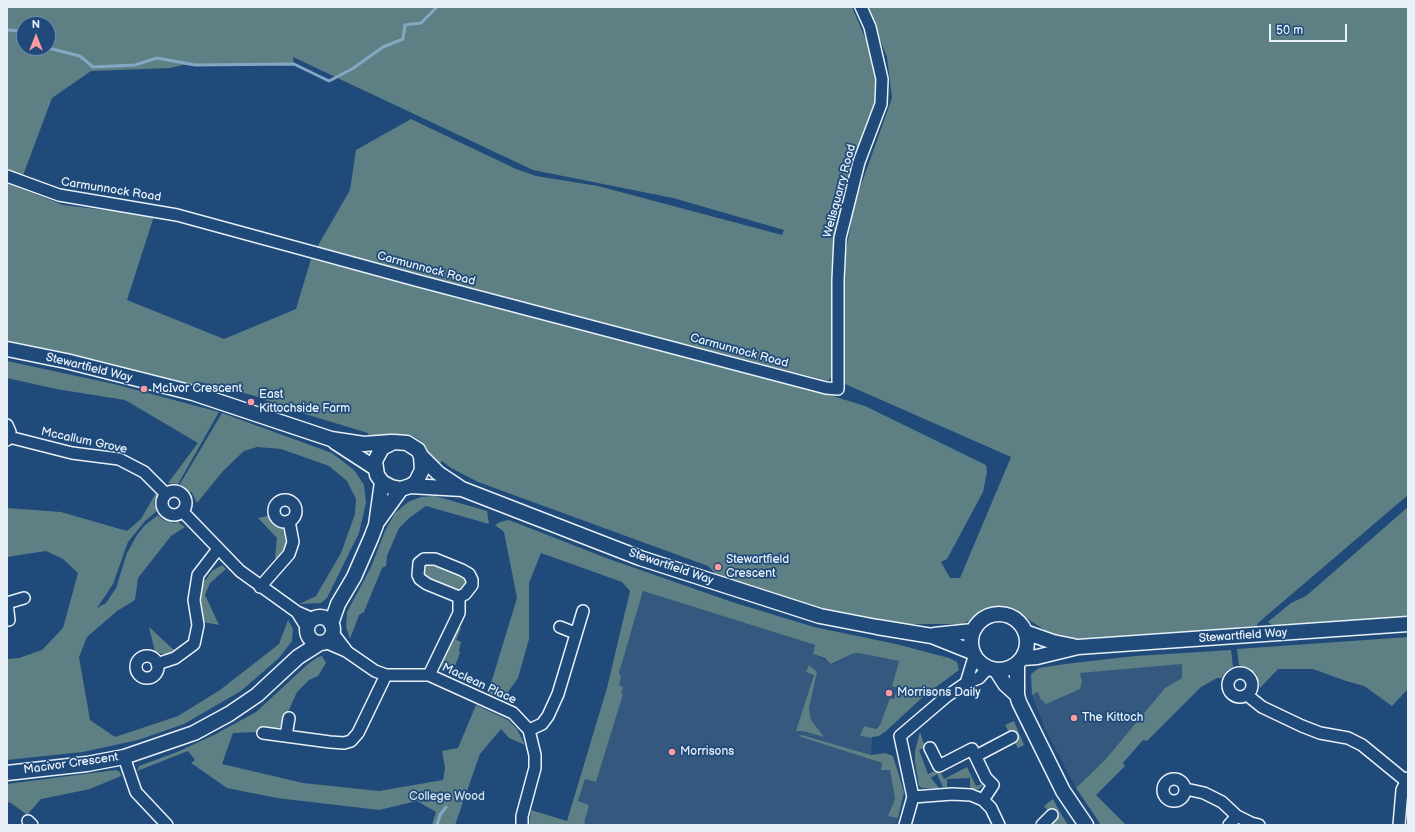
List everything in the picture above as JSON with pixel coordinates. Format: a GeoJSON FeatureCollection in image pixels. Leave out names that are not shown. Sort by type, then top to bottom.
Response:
{"type":"FeatureCollection","features":[{"type":"Feature","properties":{"kind":"street","name":"Wellsquarry Road"},"geometry":{"type":"LineString","coordinates":[[838,389],[838,280],[840,238],[859,162],[881,104],[882,79],[870,27],[860,7]]}},
{"type":"Feature","properties":{"kind":"street","name":"Carmunnock Road"},"geometry":{"type":"LineString","coordinates":[[7,176],[59,195],[177,215],[419,281],[826,388],[838,389]]}},
{"type":"Feature","properties":{"kind":"street","name":"Stewartfield Way"},"geometry":{"type":"LineString","coordinates":[[7,349],[66,361],[193,394],[331,439],[364,444],[394,442]]}},
{"type":"Feature","properties":{"kind":"street","name":"Mccallum Grove"},"geometry":{"type":"LineString","coordinates":[[7,425],[10,432],[8,439],[72,453],[119,460],[144,472],[166,494]]}},
{"type":"Feature","properties":{"kind":"street","name":"Stewartfield Way"},"geometry":{"type":"LineString","coordinates":[[331,439],[375,468]]}},
{"type":"Feature","properties":{"kind":"street"},"geometry":{"type":"LineString","coordinates":[[394,442],[407,443],[413,446],[421,456],[422,470],[416,482],[406,488],[390,487],[382,482],[375,468],[376,461],[382,448],[394,442]]}},
{"type":"Feature","properties":{"kind":"street","name":"Stewartfield Way"},"geometry":{"type":"LineString","coordinates":[[421,456],[438,473],[462,489],[640,558],[820,616],[932,636],[973,654]]}},
{"type":"Feature","properties":{"kind":"street","name":"Macivor Crescent"},"geometry":{"type":"LineString","coordinates":[[7,773],[87,764],[124,757],[194,733],[229,714],[257,695],[298,657],[320,630],[354,577],[376,525],[382,482]]}},
{"type":"Feature","properties":{"kind":"street","name":"Stewartfield Way"},"geometry":{"type":"LineString","coordinates":[[406,488],[462,489]]}},
{"type":"Feature","properties":{"kind":"street","name":"Macivor Crescent"},"geometry":{"type":"LineString","coordinates":[[376,525],[406,488]]}},
{"type":"Feature","properties":{"kind":"street"},"geometry":{"type":"LineString","coordinates":[[177,492],[184,496],[186,504],[182,512],[175,515],[166,512],[162,504],[166,494],[177,492]]}},
{"type":"Feature","properties":{"kind":"street"},"geometry":{"type":"LineString","coordinates":[[182,512],[240,571],[320,630]]}},
{"type":"Feature","properties":{"kind":"street"},"geometry":{"type":"LineString","coordinates":[[260,587],[289,554],[293,542],[289,521]]}},
{"type":"Feature","properties":{"kind":"street"},"geometry":{"type":"LineString","coordinates":[[157,664],[175,658],[194,644],[198,626],[194,600],[198,575],[218,549]]}},
{"type":"Feature","properties":{"kind":"street"},"geometry":{"type":"LineString","coordinates":[[424,559],[435,559],[469,574],[472,580],[472,585],[465,594],[460,597],[427,584],[420,579],[418,575],[419,563],[424,559]]}},
{"type":"Feature","properties":{"kind":"street"},"geometry":{"type":"LineString","coordinates":[[429,675],[459,613],[460,597]]}},
{"type":"Feature","properties":{"kind":"street"},"geometry":{"type":"LineString","coordinates":[[9,620],[7,603],[24,598]]}},
{"type":"Feature","properties":{"kind":"street"},"geometry":{"type":"LineString","coordinates":[[522,825],[522,816],[535,768],[535,755],[530,730],[542,724],[548,716],[558,694],[575,633],[583,611]]}},
{"type":"Feature","properties":{"kind":"street"},"geometry":{"type":"LineString","coordinates":[[1017,696],[1020,661],[1027,645],[1025,632],[1022,625],[1010,616],[996,614],[982,619],[973,631],[970,641],[973,654],[982,665],[992,669],[1005,670],[1020,661]]}},
{"type":"Feature","properties":{"kind":"street","name":"Stewartfield Way"},"geometry":{"type":"LineString","coordinates":[[1020,661],[1078,647],[1408,624]]}},
{"type":"Feature","properties":{"kind":"street"},"geometry":{"type":"LineString","coordinates":[[560,627],[575,633]]}},
{"type":"Feature","properties":{"kind":"street","name":"Maclean Place"},"geometry":{"type":"LineString","coordinates":[[320,630],[346,651],[375,671],[386,675],[429,675],[513,713],[530,730]]}},
{"type":"Feature","properties":{"kind":"street","name":"Stewartfield Way"},"geometry":{"type":"LineString","coordinates":[[932,636],[973,631]]}},
{"type":"Feature","properties":{"kind":"street","name":"Stewartfield Way"},"geometry":{"type":"LineString","coordinates":[[1025,632],[1053,642],[1078,647]]}},
{"type":"Feature","properties":{"kind":"street"},"geometry":{"type":"LineString","coordinates":[[966,683],[973,654]]}},
{"type":"Feature","properties":{"kind":"street"},"geometry":{"type":"LineString","coordinates":[[905,825],[912,797],[900,736],[929,710],[966,683],[979,678],[992,669]]}},
{"type":"Feature","properties":{"kind":"street"},"geometry":{"type":"LineString","coordinates":[[992,669],[1004,684],[1017,696],[1063,791],[1086,825]]}},
{"type":"Feature","properties":{"kind":"street"},"geometry":{"type":"LineString","coordinates":[[263,733],[330,742],[344,743],[351,741],[358,733],[386,675]]}},
{"type":"Feature","properties":{"kind":"street"},"geometry":{"type":"LineString","coordinates":[[1247,695],[1262,707],[1302,726],[1320,733],[1348,738],[1362,744],[1407,780],[1402,790],[1398,825]]}},
{"type":"Feature","properties":{"kind":"street"},"geometry":{"type":"LineString","coordinates":[[286,736],[289,718]]}},
{"type":"Feature","properties":{"kind":"street"},"geometry":{"type":"LineString","coordinates":[[976,756],[1012,737]]}},
{"type":"Feature","properties":{"kind":"street"},"geometry":{"type":"LineString","coordinates":[[930,748],[939,766],[972,749],[986,778],[993,785],[983,800]]}},
{"type":"Feature","properties":{"kind":"street"},"geometry":{"type":"LineString","coordinates":[[124,757],[136,792],[167,825]]}},
{"type":"Feature","properties":{"kind":"street"},"geometry":{"type":"LineString","coordinates":[[1186,789],[1204,792],[1222,802],[1233,821],[1259,825]]}},
{"type":"Feature","properties":{"kind":"street"},"geometry":{"type":"LineString","coordinates":[[912,797],[952,794],[971,795],[983,800],[991,808],[999,825]]}},
{"type":"Feature","properties":{"kind":"street"},"geometry":{"type":"LineString","coordinates":[[1042,825],[1052,814]]}},
{"type":"Feature","properties":{"kind":"shaded area"},"geometry":{"type":"Polygon","coordinates":[[[643,591],[815,645],[813,654],[834,664],[852,654],[858,653],[899,661],[892,686],[897,688],[893,699],[890,698],[880,725],[860,736],[872,738],[871,755],[802,735],[799,736],[882,763],[890,770],[895,799],[889,815],[898,818],[896,825],[589,825],[584,823],[578,801],[585,779],[596,782],[621,693],[618,685],[621,678],[619,673],[643,591]]]}},
{"type":"Feature","properties":{"kind":"shaded area"},"geometry":{"type":"Polygon","coordinates":[[[1182,663],[1182,678],[1165,688],[1105,760],[1076,788],[1045,729],[1032,695],[1080,673],[1182,663]]]}},
{"type":"Feature","properties":{"kind":"green space"},"geometry":{"type":"Polygon","coordinates":[[[7,7],[852,7],[875,61],[879,90],[839,220],[834,368],[832,376],[828,381],[316,249],[350,190],[356,150],[411,119],[516,169],[536,176],[598,186],[782,235],[784,230],[673,198],[533,170],[293,57],[294,64],[183,65],[170,68],[91,71],[52,98],[22,178],[7,172],[7,7]]]}},
{"type":"Feature","properties":{"kind":"green space"},"geometry":{"type":"Polygon","coordinates":[[[867,7],[1408,7],[1408,495],[1258,623],[1256,629],[1091,641],[1067,639],[1046,631],[1023,616],[1002,609],[988,612],[962,624],[897,624],[852,617],[803,605],[714,577],[715,573],[708,566],[478,482],[451,468],[442,461],[438,465],[421,441],[413,436],[401,434],[369,438],[368,433],[282,407],[255,396],[200,382],[196,387],[88,359],[7,343],[7,183],[63,205],[154,216],[127,300],[224,339],[296,309],[311,259],[807,388],[865,406],[986,465],[987,472],[983,492],[947,559],[941,562],[950,578],[960,578],[1011,457],[845,384],[843,267],[855,202],[892,98],[887,57],[867,7]]]}},
{"type":"Feature","properties":{"kind":"green space"},"geometry":{"type":"Polygon","coordinates":[[[7,361],[114,384],[219,412],[178,484],[168,483],[198,443],[125,400],[56,389],[7,378],[7,361]]]}},
{"type":"Feature","properties":{"kind":"green space"},"geometry":{"type":"Polygon","coordinates":[[[222,413],[332,453],[354,470],[364,485],[366,503],[359,533],[327,598],[321,603],[299,604],[316,596],[341,553],[355,514],[356,499],[347,481],[329,466],[281,449],[257,447],[244,451],[223,471],[197,503],[192,493],[180,484],[222,413]]]}},
{"type":"Feature","properties":{"kind":"green space"},"geometry":{"type":"Polygon","coordinates":[[[157,491],[154,504],[157,511],[145,521],[128,542],[113,584],[97,608],[106,603],[116,588],[127,553],[137,535],[145,525],[158,515],[163,520],[174,523],[178,522],[185,527],[171,536],[138,578],[135,600],[117,611],[87,637],[79,657],[90,720],[115,737],[178,716],[220,690],[279,644],[288,620],[293,629],[292,641],[279,658],[241,691],[184,724],[138,740],[83,752],[7,760],[7,659],[19,658],[42,650],[63,628],[78,573],[63,559],[46,551],[7,557],[7,508],[61,512],[127,531],[141,519],[157,491]]]}},
{"type":"Feature","properties":{"kind":"green space"},"geometry":{"type":"Polygon","coordinates":[[[435,496],[487,511],[489,524],[426,506],[409,518],[399,528],[387,556],[386,566],[382,568],[364,612],[359,615],[350,639],[346,627],[347,612],[371,567],[385,531],[395,513],[408,502],[421,497],[435,496]]]}},
{"type":"Feature","properties":{"kind":"green space"},"geometry":{"type":"Polygon","coordinates":[[[1408,507],[1408,618],[1276,628],[1268,622],[1291,603],[1306,596],[1408,507]]]}},
{"type":"Feature","properties":{"kind":"green space"},"geometry":{"type":"Polygon","coordinates":[[[267,516],[285,530],[288,536],[284,554],[275,558],[277,538],[258,518],[267,516]]]}},
{"type":"Feature","properties":{"kind":"green space"},"geometry":{"type":"Polygon","coordinates":[[[509,520],[609,559],[732,602],[814,627],[896,644],[949,658],[957,662],[959,670],[924,696],[879,736],[872,738],[860,736],[864,726],[876,729],[880,725],[890,698],[894,699],[897,688],[892,686],[899,661],[858,653],[852,654],[831,664],[825,658],[813,654],[815,645],[643,591],[619,673],[621,677],[619,685],[623,687],[621,693],[623,694],[596,782],[585,779],[578,801],[589,805],[584,823],[589,825],[529,825],[531,810],[567,821],[607,688],[630,591],[622,582],[541,553],[529,583],[529,639],[518,678],[503,699],[488,693],[517,598],[504,532],[495,525],[509,520]]]}},
{"type":"Feature","properties":{"kind":"green space"},"geometry":{"type":"Polygon","coordinates":[[[432,562],[463,576],[466,579],[466,587],[458,591],[426,578],[423,574],[424,566],[432,562]]]}},
{"type":"Feature","properties":{"kind":"green space"},"geometry":{"type":"Polygon","coordinates":[[[222,565],[226,569],[210,583],[205,595],[219,625],[203,622],[198,596],[203,583],[212,571],[222,565]]]}},
{"type":"Feature","properties":{"kind":"green space"},"geometry":{"type":"Polygon","coordinates":[[[149,627],[175,651],[167,655],[155,652],[149,627]]]}},
{"type":"Feature","properties":{"kind":"green space"},"geometry":{"type":"Polygon","coordinates":[[[458,627],[461,628],[456,640],[461,642],[459,650],[460,653],[455,666],[442,672],[441,667],[458,627]]]}},
{"type":"Feature","properties":{"kind":"green space"},"geometry":{"type":"Polygon","coordinates":[[[1408,637],[1408,689],[1392,706],[1364,686],[1313,669],[1278,669],[1260,688],[1256,673],[1239,665],[1237,649],[1408,637]]]}},
{"type":"Feature","properties":{"kind":"green space"},"geometry":{"type":"Polygon","coordinates":[[[1231,650],[1233,667],[1227,670],[1221,678],[1217,678],[1201,687],[1147,741],[1143,740],[1123,763],[1125,766],[1096,795],[1126,825],[1101,825],[1076,788],[1105,760],[1165,688],[1182,678],[1182,664],[1080,673],[1082,682],[1080,689],[1046,704],[1040,698],[1038,692],[1032,695],[1031,674],[1039,668],[1065,664],[1135,656],[1231,650]]]}},
{"type":"Feature","properties":{"kind":"green space","name":"College Wood"},"geometry":{"type":"Polygon","coordinates":[[[322,656],[326,663],[318,676],[309,680],[297,692],[283,723],[279,728],[263,728],[258,732],[233,733],[222,764],[303,783],[379,791],[443,780],[445,768],[442,751],[458,748],[476,705],[508,720],[517,729],[525,745],[509,738],[501,729],[480,754],[455,825],[432,825],[436,812],[417,801],[379,810],[277,798],[227,788],[191,763],[195,760],[188,751],[137,771],[139,766],[177,752],[214,735],[256,712],[308,664],[322,656]]]}},
{"type":"Feature","properties":{"kind":"green space"},"geometry":{"type":"Polygon","coordinates":[[[809,665],[817,672],[809,708],[811,720],[824,737],[803,731],[796,731],[814,675],[806,672],[809,665]]]}},
{"type":"Feature","properties":{"kind":"green space"},"geometry":{"type":"Polygon","coordinates":[[[1014,721],[1024,745],[1018,748],[1005,725],[1014,721]]]}},
{"type":"Feature","properties":{"kind":"green space"},"geometry":{"type":"Polygon","coordinates":[[[920,732],[925,747],[919,750],[928,774],[939,769],[944,779],[967,767],[976,786],[985,783],[979,789],[973,789],[970,788],[970,778],[947,779],[947,787],[943,787],[937,774],[931,778],[939,788],[922,788],[919,786],[915,762],[915,751],[920,732]]]}},
{"type":"Feature","properties":{"kind":"green space"},"geometry":{"type":"Polygon","coordinates":[[[802,735],[871,755],[885,753],[893,756],[904,792],[898,818],[888,816],[895,799],[890,770],[881,770],[882,763],[798,736],[802,735]]]}},
{"type":"Feature","properties":{"kind":"green space"},"geometry":{"type":"Polygon","coordinates":[[[116,770],[120,772],[121,776],[90,789],[41,799],[27,815],[11,803],[7,802],[7,784],[116,770]]]}},
{"type":"Feature","properties":{"kind":"green space"},"geometry":{"type":"Polygon","coordinates":[[[1053,799],[1068,825],[1047,825],[1049,812],[1044,806],[1053,799]]]}},
{"type":"Feature","properties":{"kind":"waterway"},"geometry":{"type":"LineString","coordinates":[[56,50],[80,56],[93,67],[135,65],[157,58],[195,65],[294,64],[329,81],[352,69],[383,47],[403,39],[405,25],[421,23],[437,7]]}},
{"type":"Feature","properties":{"kind":"waterway"},"geometry":{"type":"LineString","coordinates":[[7,30],[16,31]]}},
{"type":"Feature","properties":{"kind":"waterway"},"geometry":{"type":"LineString","coordinates":[[437,825],[440,815],[446,807]]}},
{"type":"Feature","properties":{"kind":"place","name":"McIvor Crescent"},"geometry":{"type":"Point","coordinates":[144,389]}},
{"type":"Feature","properties":{"kind":"place","name":"East Kittochside Farm"},"geometry":{"type":"Point","coordinates":[251,402]}},
{"type":"Feature","properties":{"kind":"place","name":"Stewartfield Crescent"},"geometry":{"type":"Point","coordinates":[718,567]}},
{"type":"Feature","properties":{"kind":"place","name":"Morrisons Daily"},"geometry":{"type":"Point","coordinates":[889,693]}},
{"type":"Feature","properties":{"kind":"place","name":"The Kittoch"},"geometry":{"type":"Point","coordinates":[1074,718]}},
{"type":"Feature","properties":{"kind":"place","name":"Morrisons"},"geometry":{"type":"Point","coordinates":[672,752]}}]}
